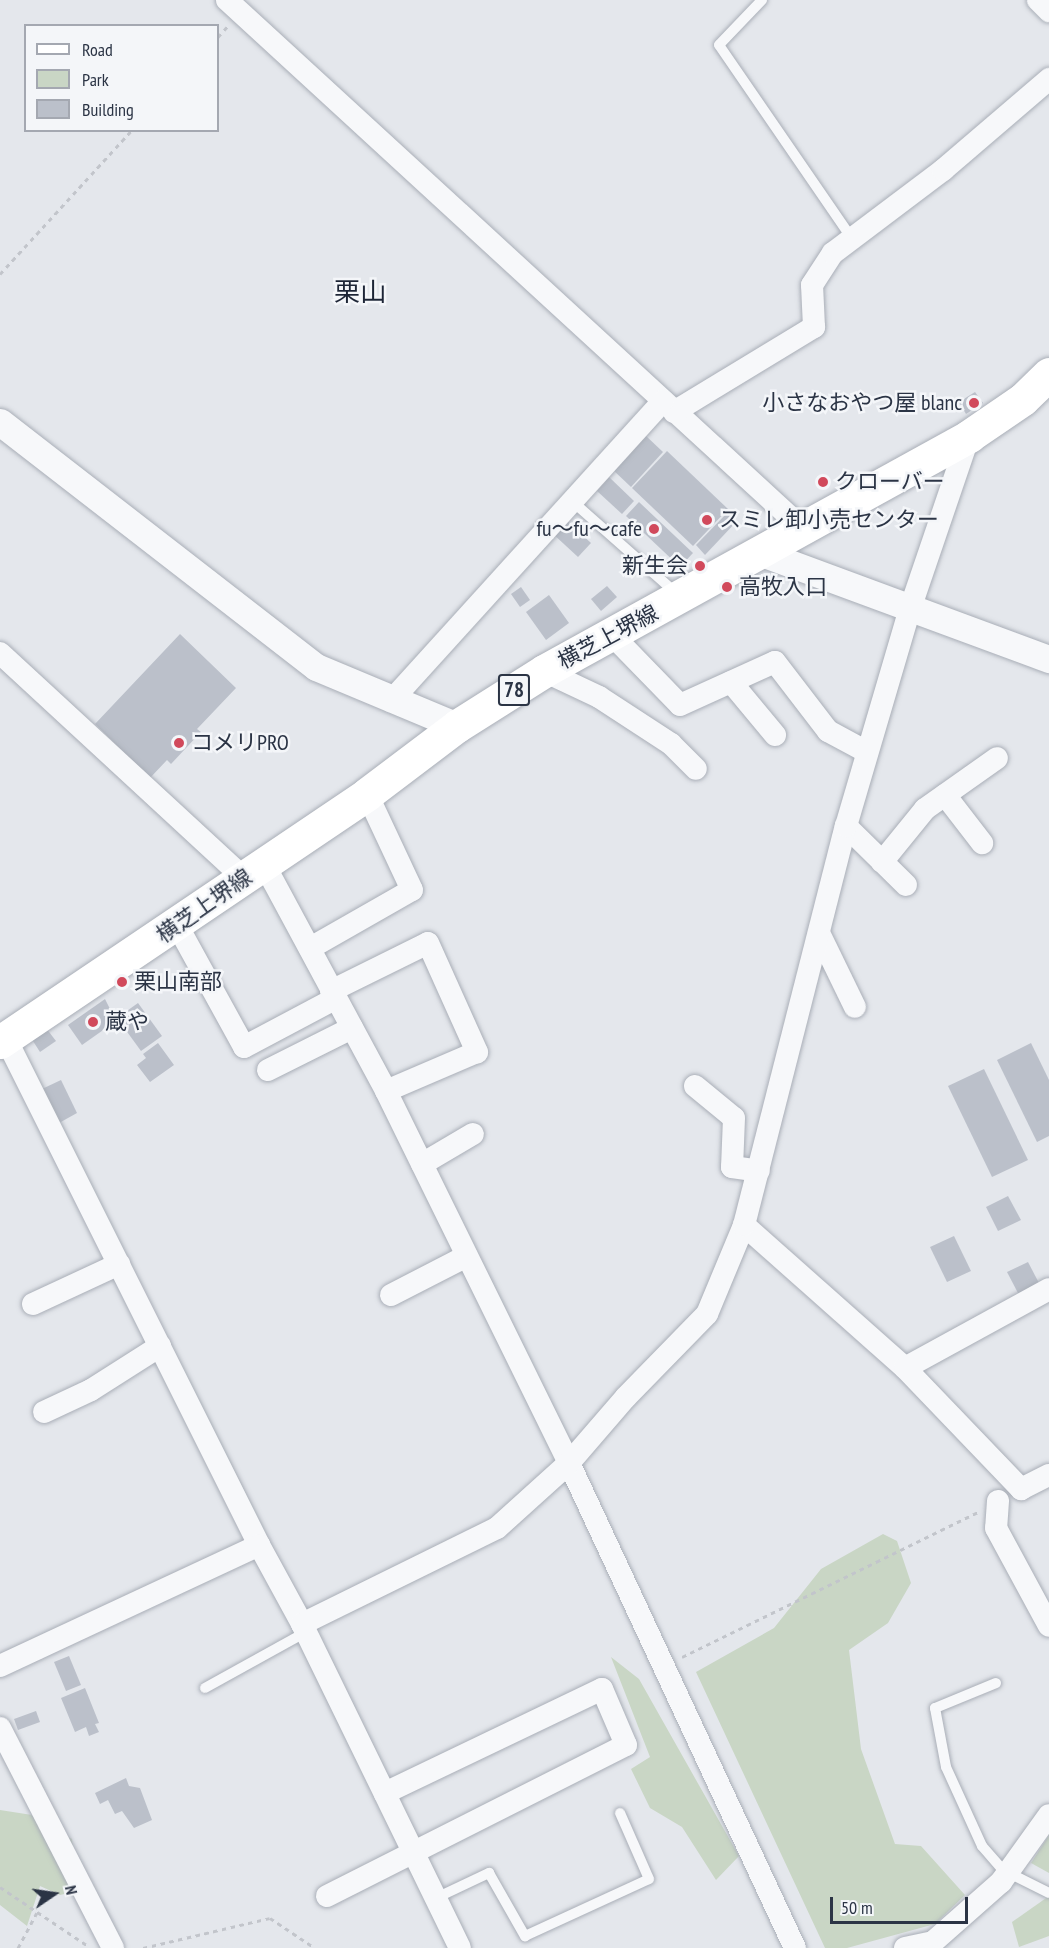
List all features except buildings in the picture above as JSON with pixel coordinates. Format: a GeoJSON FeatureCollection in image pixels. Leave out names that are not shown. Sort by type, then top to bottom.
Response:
{"type":"FeatureCollection","features":[{"type":"Feature","properties":{"kind":"main road","name":"横芝上堺線"},"geometry":{"type":"LineString","coordinates":[[3,1041],[367,794],[457,726],[544,671],[682,598],[969,436],[1023,399],[1049,374]]}},
{"type":"Feature","properties":{"kind":"street"},"geometry":{"type":"LineString","coordinates":[[226,0],[588,329],[668,407],[803,529]]}},
{"type":"Feature","properties":{"kind":"street"},"geometry":{"type":"LineString","coordinates":[[1038,0],[1049,11]]}},
{"type":"Feature","properties":{"kind":"street"},"geometry":{"type":"LineString","coordinates":[[391,701],[572,501],[668,407],[814,327],[812,285],[827,259],[1049,80]]}},
{"type":"Feature","properties":{"kind":"street"},"geometry":{"type":"LineString","coordinates":[[0,422],[316,667],[391,701],[457,726]]}},
{"type":"Feature","properties":{"kind":"street"},"geometry":{"type":"LineString","coordinates":[[304,1628],[497,1528],[569,1463],[626,1397],[707,1314],[744,1225],[867,752],[910,609],[969,436]]}},
{"type":"Feature","properties":{"kind":"street"},"geometry":{"type":"LineString","coordinates":[[762,553],[1049,659]]}},
{"type":"Feature","properties":{"kind":"street"},"geometry":{"type":"LineString","coordinates":[[613,636],[680,705],[775,662],[828,731],[867,752]]}},
{"type":"Feature","properties":{"kind":"street"},"geometry":{"type":"LineString","coordinates":[[0,653],[254,871],[312,946],[569,1463],[662,1667],[795,1948]]}},
{"type":"Feature","properties":{"kind":"street"},"geometry":{"type":"LineString","coordinates":[[544,671],[599,697],[671,744],[696,769]]}},
{"type":"Feature","properties":{"kind":"street"},"geometry":{"type":"LineString","coordinates":[[731,682],[775,735]]}},
{"type":"Feature","properties":{"kind":"street"},"geometry":{"type":"LineString","coordinates":[[882,862],[925,809],[997,758]]}},
{"type":"Feature","properties":{"kind":"street"},"geometry":{"type":"LineString","coordinates":[[312,946],[412,890],[367,794]]}},
{"type":"Feature","properties":{"kind":"street"},"geometry":{"type":"LineString","coordinates":[[945,795],[982,843]]}},
{"type":"Feature","properties":{"kind":"street"},"geometry":{"type":"LineString","coordinates":[[846,826],[906,885]]}},
{"type":"Feature","properties":{"kind":"street"},"geometry":{"type":"LineString","coordinates":[[177,925],[244,1047],[334,994],[428,943],[477,1052],[386,1091]]}},
{"type":"Feature","properties":{"kind":"street"},"geometry":{"type":"LineString","coordinates":[[819,933],[855,1007]]}},
{"type":"Feature","properties":{"kind":"street"},"geometry":{"type":"LineString","coordinates":[[268,1070],[352,1028]]}},
{"type":"Feature","properties":{"kind":"street"},"geometry":{"type":"LineString","coordinates":[[3,1041],[119,1264],[259,1545],[304,1628],[415,1851],[460,1948]]}},
{"type":"Feature","properties":{"kind":"street"},"geometry":{"type":"LineString","coordinates":[[695,1086],[734,1118],[732,1167],[759,1171]]}},
{"type":"Feature","properties":{"kind":"street"},"geometry":{"type":"LineString","coordinates":[[422,1164],[473,1134]]}},
{"type":"Feature","properties":{"kind":"street"},"geometry":{"type":"LineString","coordinates":[[744,1225],[904,1368],[1021,1490],[1049,1475]]}},
{"type":"Feature","properties":{"kind":"street"},"geometry":{"type":"LineString","coordinates":[[391,1295],[467,1256]]}},
{"type":"Feature","properties":{"kind":"street"},"geometry":{"type":"LineString","coordinates":[[33,1304],[119,1264]]}},
{"type":"Feature","properties":{"kind":"street"},"geometry":{"type":"LineString","coordinates":[[904,1368],[1049,1289]]}},
{"type":"Feature","properties":{"kind":"street"},"geometry":{"type":"LineString","coordinates":[[44,1412],[91,1390],[160,1346]]}},
{"type":"Feature","properties":{"kind":"street"},"geometry":{"type":"LineString","coordinates":[[998,1502],[996,1528],[1049,1626]]}},
{"type":"Feature","properties":{"kind":"street"},"geometry":{"type":"LineString","coordinates":[[0,1666],[259,1545]]}},
{"type":"Feature","properties":{"kind":"street"},"geometry":{"type":"LineString","coordinates":[[327,1896],[626,1745],[602,1689],[386,1793]]}},
{"type":"Feature","properties":{"kind":"street"},"geometry":{"type":"LineString","coordinates":[[0,1728],[113,1948]]}},
{"type":"Feature","properties":{"kind":"street"},"geometry":{"type":"LineString","coordinates":[[905,1948],[933,1942],[1008,1872],[1049,1815]]}},
{"type":"Feature","properties":{"kind":"lane"},"geometry":{"type":"LineString","coordinates":[[762,0],[719,45],[853,240]]}},
{"type":"Feature","properties":{"kind":"lane"},"geometry":{"type":"LineString","coordinates":[[572,501],[682,598]]}},
{"type":"Feature","properties":{"kind":"lane"},"geometry":{"type":"LineString","coordinates":[[205,1688],[304,1628]]}},
{"type":"Feature","properties":{"kind":"lane"},"geometry":{"type":"LineString","coordinates":[[996,1683],[934,1708],[946,1767],[982,1846],[1008,1872],[1049,1893]]}},
{"type":"Feature","properties":{"kind":"lane"},"geometry":{"type":"LineString","coordinates":[[435,1898],[489,1873],[525,1936],[649,1879],[620,1813]]}},
{"type":"Feature","properties":{"kind":"path"},"geometry":{"type":"LineString","coordinates":[[0,274],[130,132]]}},
{"type":"Feature","properties":{"kind":"path"},"geometry":{"type":"LineString","coordinates":[[662,1667],[878,1564],[998,1502]]}},
{"type":"Feature","properties":{"kind":"path"},"geometry":{"type":"LineString","coordinates":[[0,1887],[91,1948]]}},
{"type":"Feature","properties":{"kind":"path"},"geometry":{"type":"LineString","coordinates":[[18,1948],[38,1913]]}},
{"type":"Feature","properties":{"kind":"path"},"geometry":{"type":"LineString","coordinates":[[143,1948],[270,1918],[315,1948]]}},
{"type":"Feature","properties":{"kind":"green space"},"geometry":{"type":"Polygon","coordinates":[[[883,1534],[897,1541],[911,1583],[888,1623],[849,1650],[861,1749],[895,1844],[921,1846],[965,1895],[935,1924],[847,1948],[825,1948],[696,1672],[774,1628],[821,1569],[883,1534]]]}},
{"type":"Feature","properties":{"kind":"green space"},"geometry":{"type":"Polygon","coordinates":[[[611,1657],[639,1679],[739,1856],[716,1880],[682,1827],[650,1808],[631,1769],[650,1757],[611,1657]]]}},
{"type":"Feature","properties":{"kind":"green space"},"geometry":{"type":"Polygon","coordinates":[[[0,1810],[32,1815],[72,1839],[77,1891],[60,1895],[40,1886],[27,1926],[0,1905],[0,1810]]]}},
{"type":"Feature","properties":{"kind":"green space"},"geometry":{"type":"Polygon","coordinates":[[[1049,1835],[1049,1873],[1031,1863],[1049,1835]]]}},
{"type":"Feature","properties":{"kind":"green space"},"geometry":{"type":"Polygon","coordinates":[[[1049,1896],[1049,1936],[1019,1947],[1012,1922],[1049,1896]]]}},
{"type":"Feature","properties":{"kind":"place","name":"小さなおやつ屋 blanc"},"geometry":{"type":"Point","coordinates":[974,403]}},
{"type":"Feature","properties":{"kind":"place","name":"クローバー"},"geometry":{"type":"Point","coordinates":[823,482]}},
{"type":"Feature","properties":{"kind":"place","name":"スミレ卸小売センター"},"geometry":{"type":"Point","coordinates":[707,520]}},
{"type":"Feature","properties":{"kind":"place","name":"fu～fu～cafe"},"geometry":{"type":"Point","coordinates":[654,529]}},
{"type":"Feature","properties":{"kind":"place","name":"新生会"},"geometry":{"type":"Point","coordinates":[700,566]}},
{"type":"Feature","properties":{"kind":"place","name":"高牧入口"},"geometry":{"type":"Point","coordinates":[727,587]}},
{"type":"Feature","properties":{"kind":"place","name":"コメリPRO"},"geometry":{"type":"Point","coordinates":[179,743]}},
{"type":"Feature","properties":{"kind":"place","name":"栗山南部"},"geometry":{"type":"Point","coordinates":[122,982]}},
{"type":"Feature","properties":{"kind":"place","name":"蔵や"},"geometry":{"type":"Point","coordinates":[93,1022]}},
{"type":"Feature","properties":{"kind":"district","name":"栗山"},"geometry":{"type":"Point","coordinates":[360,292]}}]}
